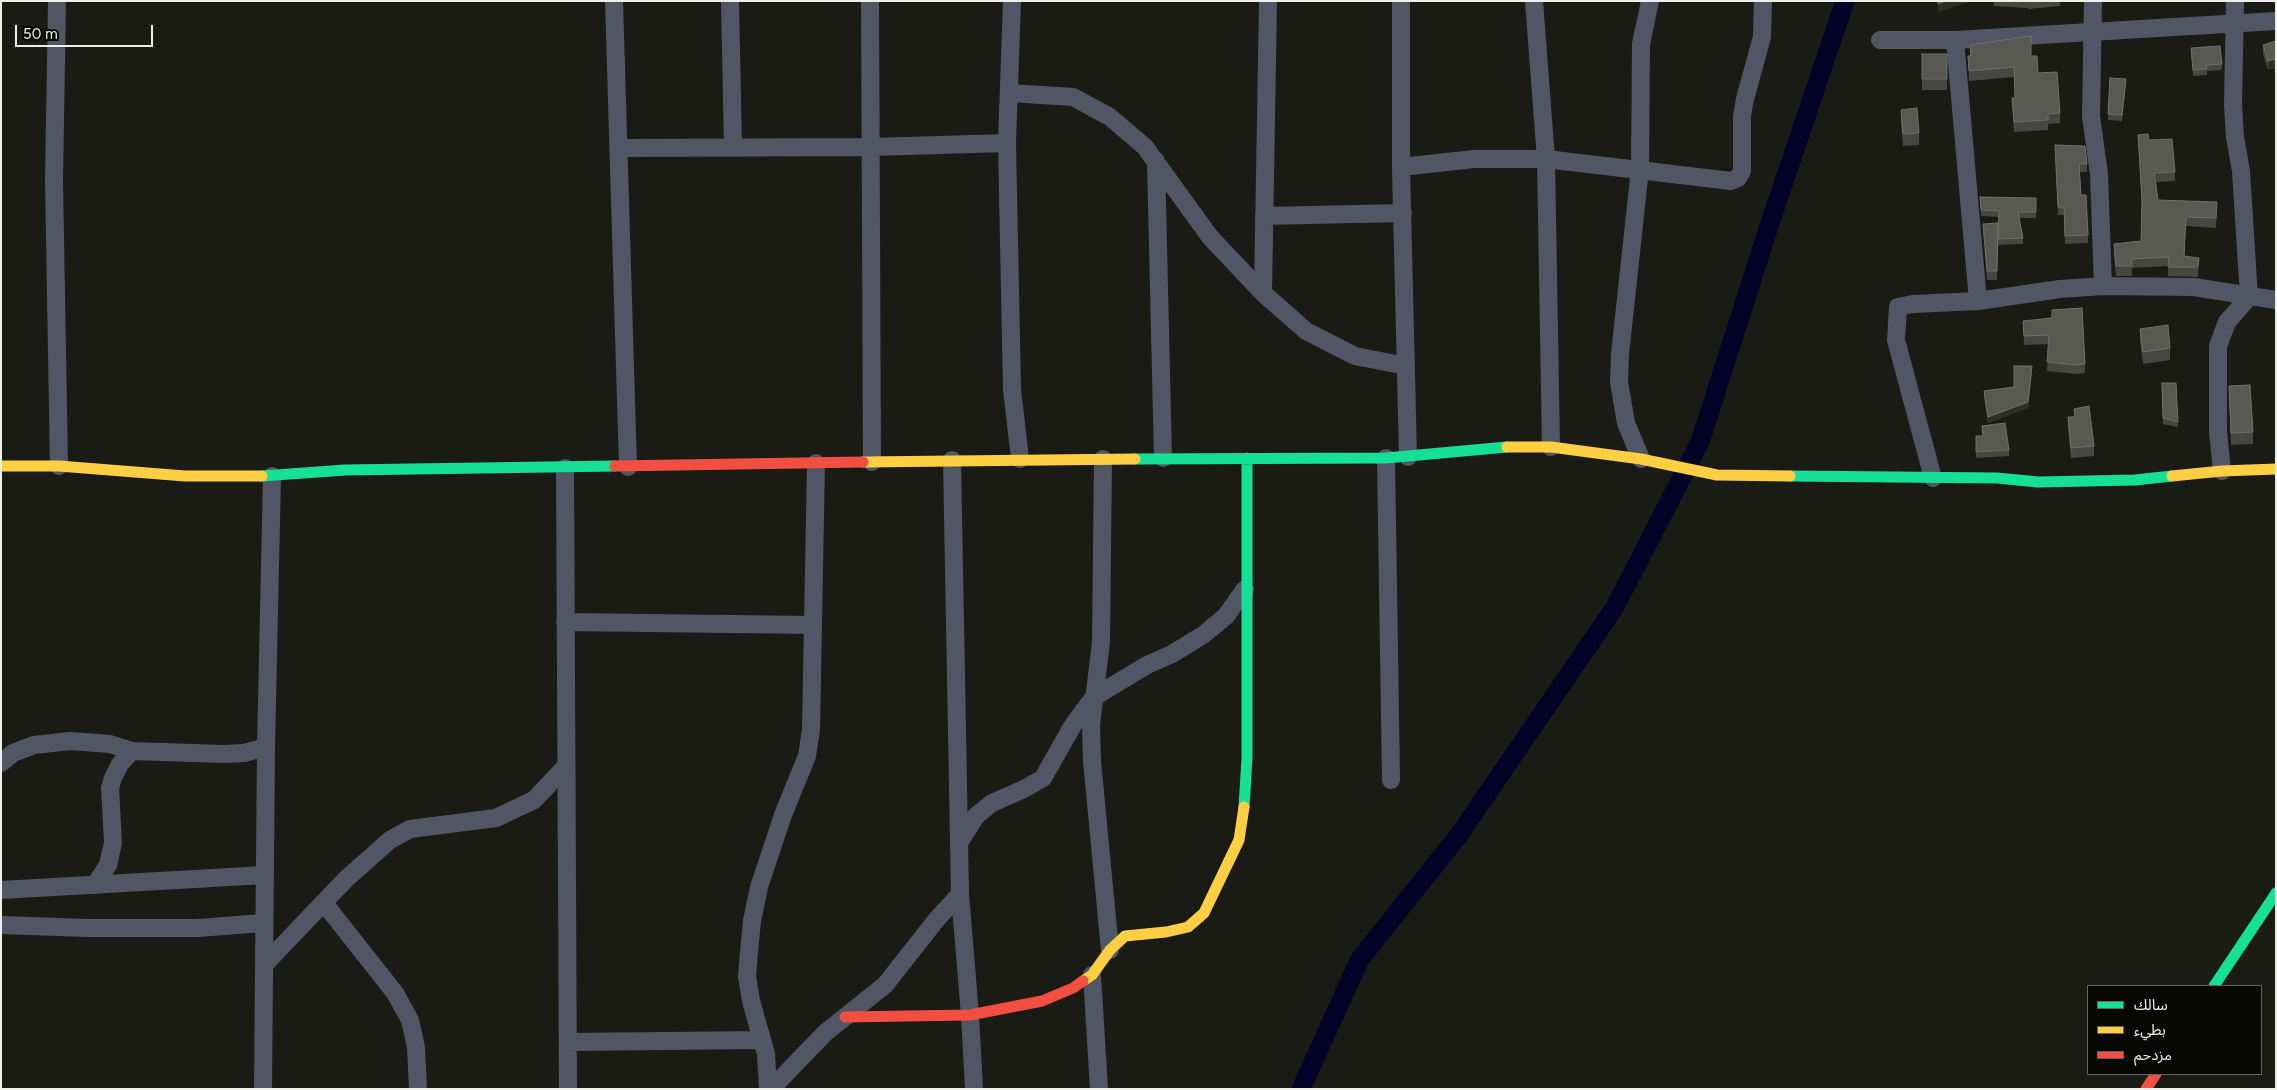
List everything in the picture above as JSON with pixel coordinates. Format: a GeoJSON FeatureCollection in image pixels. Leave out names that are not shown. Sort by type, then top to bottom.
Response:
{"type":"FeatureCollection","features":[{"type":"Feature","properties":{"kind":"main road"},"geometry":{"type":"LineString","coordinates":[[1,466],[59,466],[185,476],[272,476],[345,470],[565,468],[952,460],[1386,458],[1512,448],[1551,447],[1641,459],[1717,475],[1997,478],[2038,482],[2135,480],[2222,471],[2276,469]]}},
{"type":"Feature","properties":{"kind":"main road"},"geometry":{"type":"LineString","coordinates":[[845,1016],[970,1015],[1042,1001],[1073,988],[1092,975],[1110,950],[1125,936],[1166,932],[1188,927],[1204,913],[1239,840],[1247,758],[1245,590],[1247,458]]}},
{"type":"Feature","properties":{"kind":"main road"},"geometry":{"type":"LineString","coordinates":[[2215,985],[2276,893]]}},
{"type":"Feature","properties":{"kind":"main road"},"geometry":{"type":"LineString","coordinates":[[2146,1089],[2155,1075]]}},
{"type":"Feature","properties":{"kind":"street"},"geometry":{"type":"LineString","coordinates":[[57,1],[54,180],[59,466]]}},
{"type":"Feature","properties":{"kind":"street"},"geometry":{"type":"LineString","coordinates":[[614,1],[628,466]]}},
{"type":"Feature","properties":{"kind":"street"},"geometry":{"type":"LineString","coordinates":[[730,1],[733,148]]}},
{"type":"Feature","properties":{"kind":"street"},"geometry":{"type":"LineString","coordinates":[[870,1],[872,462]]}},
{"type":"Feature","properties":{"kind":"street"},"geometry":{"type":"LineString","coordinates":[[1012,1],[1007,143],[1012,389],[1020,459]]}},
{"type":"Feature","properties":{"kind":"street"},"geometry":{"type":"LineString","coordinates":[[1263,293],[1268,1]]}},
{"type":"Feature","properties":{"kind":"street"},"geometry":{"type":"LineString","coordinates":[[1401,1],[1401,166],[1408,457]]}},
{"type":"Feature","properties":{"kind":"street"},"geometry":{"type":"LineString","coordinates":[[1534,1],[1546,159],[1551,447]]}},
{"type":"Feature","properties":{"kind":"street"},"geometry":{"type":"LineString","coordinates":[[1641,459],[1626,424],[1619,382],[1620,354],[1640,169],[1641,44],[1650,1]]}},
{"type":"Feature","properties":{"kind":"street"},"geometry":{"type":"LineString","coordinates":[[1401,166],[1474,159],[1546,159],[1731,181],[1738,178],[1742,171],[1742,116],[1762,37],[1763,1]]}},
{"type":"Feature","properties":{"kind":"street"},"geometry":{"type":"LineString","coordinates":[[2093,1],[2094,30],[2091,116],[2100,183],[2103,286]]}},
{"type":"Feature","properties":{"kind":"street"},"geometry":{"type":"LineString","coordinates":[[2222,471],[2218,432],[2218,346],[2227,322],[2249,297],[2241,171],[2235,137],[2233,104],[2235,1]]}},
{"type":"Feature","properties":{"kind":"street"},"geometry":{"type":"LineString","coordinates":[[1880,40],[1955,40],[2094,30],[2276,21]]}},
{"type":"Feature","properties":{"kind":"street"},"geometry":{"type":"LineString","coordinates":[[1955,40],[1978,301]]}},
{"type":"Feature","properties":{"kind":"street"},"geometry":{"type":"LineString","coordinates":[[1009,93],[1072,97],[1110,118],[1145,147],[1210,236],[1263,293],[1306,332],[1355,356],[1406,366]]}},
{"type":"Feature","properties":{"kind":"street"},"geometry":{"type":"LineString","coordinates":[[619,148],[872,147],[1007,143]]}},
{"type":"Feature","properties":{"kind":"street"},"geometry":{"type":"LineString","coordinates":[[1156,161],[1163,458]]}},
{"type":"Feature","properties":{"kind":"street"},"geometry":{"type":"LineString","coordinates":[[1264,216],[1402,213]]}},
{"type":"Feature","properties":{"kind":"street"},"geometry":{"type":"LineString","coordinates":[[1933,478],[1896,340],[1898,307],[1913,304],[1978,301],[2060,289],[2103,286],[2194,287],[2276,300]]}},
{"type":"Feature","properties":{"kind":"street"},"geometry":{"type":"LineString","coordinates":[[1386,458],[1391,780]]}},
{"type":"Feature","properties":{"kind":"street"},"geometry":{"type":"LineString","coordinates":[[1103,459],[1100,642],[1091,725],[1092,761],[1110,950]]}},
{"type":"Feature","properties":{"kind":"street"},"geometry":{"type":"LineString","coordinates":[[952,460],[960,894],[974,1089]]}},
{"type":"Feature","properties":{"kind":"street"},"geometry":{"type":"LineString","coordinates":[[769,1089],[766,1054],[751,1001],[747,976],[752,921],[759,887],[780,824],[807,756],[811,730],[816,463]]}},
{"type":"Feature","properties":{"kind":"street"},"geometry":{"type":"LineString","coordinates":[[565,468],[568,1089]]}},
{"type":"Feature","properties":{"kind":"street"},"geometry":{"type":"LineString","coordinates":[[263,1089],[263,923],[272,476]]}},
{"type":"Feature","properties":{"kind":"street"},"geometry":{"type":"LineString","coordinates":[[959,842],[976,816],[992,803],[1024,789],[1043,778],[1073,725],[1094,697],[1147,665],[1172,654],[1203,634],[1226,616],[1245,590]]}},
{"type":"Feature","properties":{"kind":"street"},"geometry":{"type":"LineString","coordinates":[[566,622],[814,625]]}},
{"type":"Feature","properties":{"kind":"street"},"geometry":{"type":"LineString","coordinates":[[1,763],[13,753],[34,744],[70,741],[110,744],[132,751],[224,754],[244,753],[266,747]]}},
{"type":"Feature","properties":{"kind":"street"},"geometry":{"type":"LineString","coordinates":[[95,885],[108,865],[113,843],[111,783],[120,764],[132,751]]}},
{"type":"Feature","properties":{"kind":"street"},"geometry":{"type":"LineString","coordinates":[[264,965],[346,880],[390,840],[410,829],[496,818],[534,800],[566,766]]}},
{"type":"Feature","properties":{"kind":"street"},"geometry":{"type":"LineString","coordinates":[[1,890],[265,875]]}},
{"type":"Feature","properties":{"kind":"street"},"geometry":{"type":"LineString","coordinates":[[769,1089],[810,1046],[885,985],[937,919],[960,894]]}},
{"type":"Feature","properties":{"kind":"street"},"geometry":{"type":"LineString","coordinates":[[324,903],[395,993],[410,1020],[416,1047],[418,1089]]}},
{"type":"Feature","properties":{"kind":"street"},"geometry":{"type":"LineString","coordinates":[[1,925],[88,928],[198,928],[263,923]]}},
{"type":"Feature","properties":{"kind":"street"},"geometry":{"type":"LineString","coordinates":[[1092,975],[1099,1089]]}},
{"type":"Feature","properties":{"kind":"street"},"geometry":{"type":"LineString","coordinates":[[568,1042],[762,1040]]}},
{"type":"Feature","properties":{"kind":"building"},"geometry":{"type":"Polygon","coordinates":[[[2031,36],[2031,56],[2037,56],[2038,73],[2057,72],[2060,113],[2048,114],[2048,120],[2014,122],[2012,98],[2015,98],[2014,67],[1969,71],[1968,56],[1971,56],[1970,45],[2031,36]]]}},
{"type":"Feature","properties":{"kind":"building"},"geometry":{"type":"Polygon","coordinates":[[[2276,41],[2276,66],[2275,59],[2268,61],[2263,45],[2276,41]]]}},
{"type":"Feature","properties":{"kind":"building"},"geometry":{"type":"Polygon","coordinates":[[[2220,46],[2222,64],[2206,65],[2207,69],[2193,70],[2191,48],[2220,46]]]}},
{"type":"Feature","properties":{"kind":"building"},"geometry":{"type":"Polygon","coordinates":[[[1922,54],[1947,54],[1947,79],[1922,79],[1922,54]]]}},
{"type":"Feature","properties":{"kind":"building"},"geometry":{"type":"Polygon","coordinates":[[[2110,78],[2126,79],[2122,115],[2108,114],[2110,78]]]}},
{"type":"Feature","properties":{"kind":"building"},"geometry":{"type":"Polygon","coordinates":[[[1917,108],[1919,133],[1903,134],[1901,110],[1917,108]]]}},
{"type":"Feature","properties":{"kind":"building"},"geometry":{"type":"Polygon","coordinates":[[[2148,134],[2149,140],[2172,139],[2175,172],[2154,173],[2158,200],[2217,202],[2216,218],[2186,217],[2184,256],[2199,258],[2198,267],[2168,267],[2169,257],[2131,259],[2132,266],[2116,266],[2114,244],[2141,241],[2142,200],[2138,135],[2148,134]]]}},
{"type":"Feature","properties":{"kind":"building"},"geometry":{"type":"Polygon","coordinates":[[[2055,145],[2085,146],[2087,164],[2079,164],[2081,195],[2086,195],[2088,235],[2065,236],[2064,207],[2058,207],[2055,145]]]}},
{"type":"Feature","properties":{"kind":"building"},"geometry":{"type":"Polygon","coordinates":[[[1980,197],[2036,198],[2036,212],[2018,212],[2023,238],[1998,239],[1999,211],[1981,210],[1980,197]]]}},
{"type":"Feature","properties":{"kind":"building"},"geometry":{"type":"Polygon","coordinates":[[[1998,223],[1997,271],[1987,271],[1983,224],[1998,223]]]}},
{"type":"Feature","properties":{"kind":"building"},"geometry":{"type":"Polygon","coordinates":[[[2082,308],[2085,364],[2047,362],[2049,335],[2024,336],[2023,321],[2052,318],[2052,310],[2082,308]]]}},
{"type":"Feature","properties":{"kind":"building"},"geometry":{"type":"Polygon","coordinates":[[[2168,325],[2170,348],[2143,352],[2140,329],[2168,325]]]}},
{"type":"Feature","properties":{"kind":"building"},"geometry":{"type":"Polygon","coordinates":[[[2014,366],[2032,366],[2028,402],[1988,417],[1984,391],[2014,387],[2014,366]]]}},
{"type":"Feature","properties":{"kind":"building"},"geometry":{"type":"Polygon","coordinates":[[[2162,383],[2176,383],[2178,422],[2163,418],[2162,383]]]}},
{"type":"Feature","properties":{"kind":"building"},"geometry":{"type":"Polygon","coordinates":[[[2250,385],[2253,432],[2231,433],[2229,386],[2250,385]]]}},
{"type":"Feature","properties":{"kind":"building"},"geometry":{"type":"Polygon","coordinates":[[[2089,406],[2094,446],[2071,448],[2068,417],[2075,417],[2074,409],[2089,406]]]}},
{"type":"Feature","properties":{"kind":"building"},"geometry":{"type":"Polygon","coordinates":[[[2005,423],[2009,450],[1976,452],[1976,436],[1983,436],[1982,426],[2005,423]]]}},
{"type":"Feature","properties":{"kind":"waterway"},"geometry":{"type":"LineString","coordinates":[[1301,1089],[1360,959],[1459,835],[1615,607],[1700,442],[1769,226],[1845,1]]}},
{"type":"Feature","properties":{"kind":"traffic: fast"},"geometry":{"type":"LineString","coordinates":[[1135,459],[1386,458],[1507,447]]}},
{"type":"Feature","properties":{"kind":"traffic: fast"},"geometry":{"type":"LineString","coordinates":[[1244,807],[1247,758],[1247,458]]}},
{"type":"Feature","properties":{"kind":"traffic: fast"},"geometry":{"type":"LineString","coordinates":[[262,476],[345,470],[615,466]]}},
{"type":"Feature","properties":{"kind":"traffic: fast"},"geometry":{"type":"LineString","coordinates":[[1790,476],[1997,478],[2038,482],[2135,480],[2172,476]]}},
{"type":"Feature","properties":{"kind":"traffic: fast"},"geometry":{"type":"LineString","coordinates":[[2215,985],[2276,893]]}},
{"type":"Feature","properties":{"kind":"traffic: slow"},"geometry":{"type":"LineString","coordinates":[[1507,447],[1551,447],[1641,459],[1717,475],[1790,476]]}},
{"type":"Feature","properties":{"kind":"traffic: slow"},"geometry":{"type":"LineString","coordinates":[[863,462],[1135,459]]}},
{"type":"Feature","properties":{"kind":"traffic: slow"},"geometry":{"type":"LineString","coordinates":[[1,466],[59,466],[185,476],[262,476]]}},
{"type":"Feature","properties":{"kind":"traffic: slow"},"geometry":{"type":"LineString","coordinates":[[2172,476],[2222,471],[2276,469]]}},
{"type":"Feature","properties":{"kind":"traffic: slow"},"geometry":{"type":"LineString","coordinates":[[1083,981],[1092,975],[1110,950],[1125,936],[1166,932],[1188,927],[1204,913],[1239,840],[1244,807]]}},
{"type":"Feature","properties":{"kind":"traffic: jam"},"geometry":{"type":"LineString","coordinates":[[615,466],[863,462]]}},
{"type":"Feature","properties":{"kind":"traffic: jam"},"geometry":{"type":"LineString","coordinates":[[845,1017],[970,1015],[1042,1001],[1073,988],[1083,981]]}},
{"type":"Feature","properties":{"kind":"traffic: jam"},"geometry":{"type":"LineString","coordinates":[[2146,1089],[2155,1075]]}}]}
